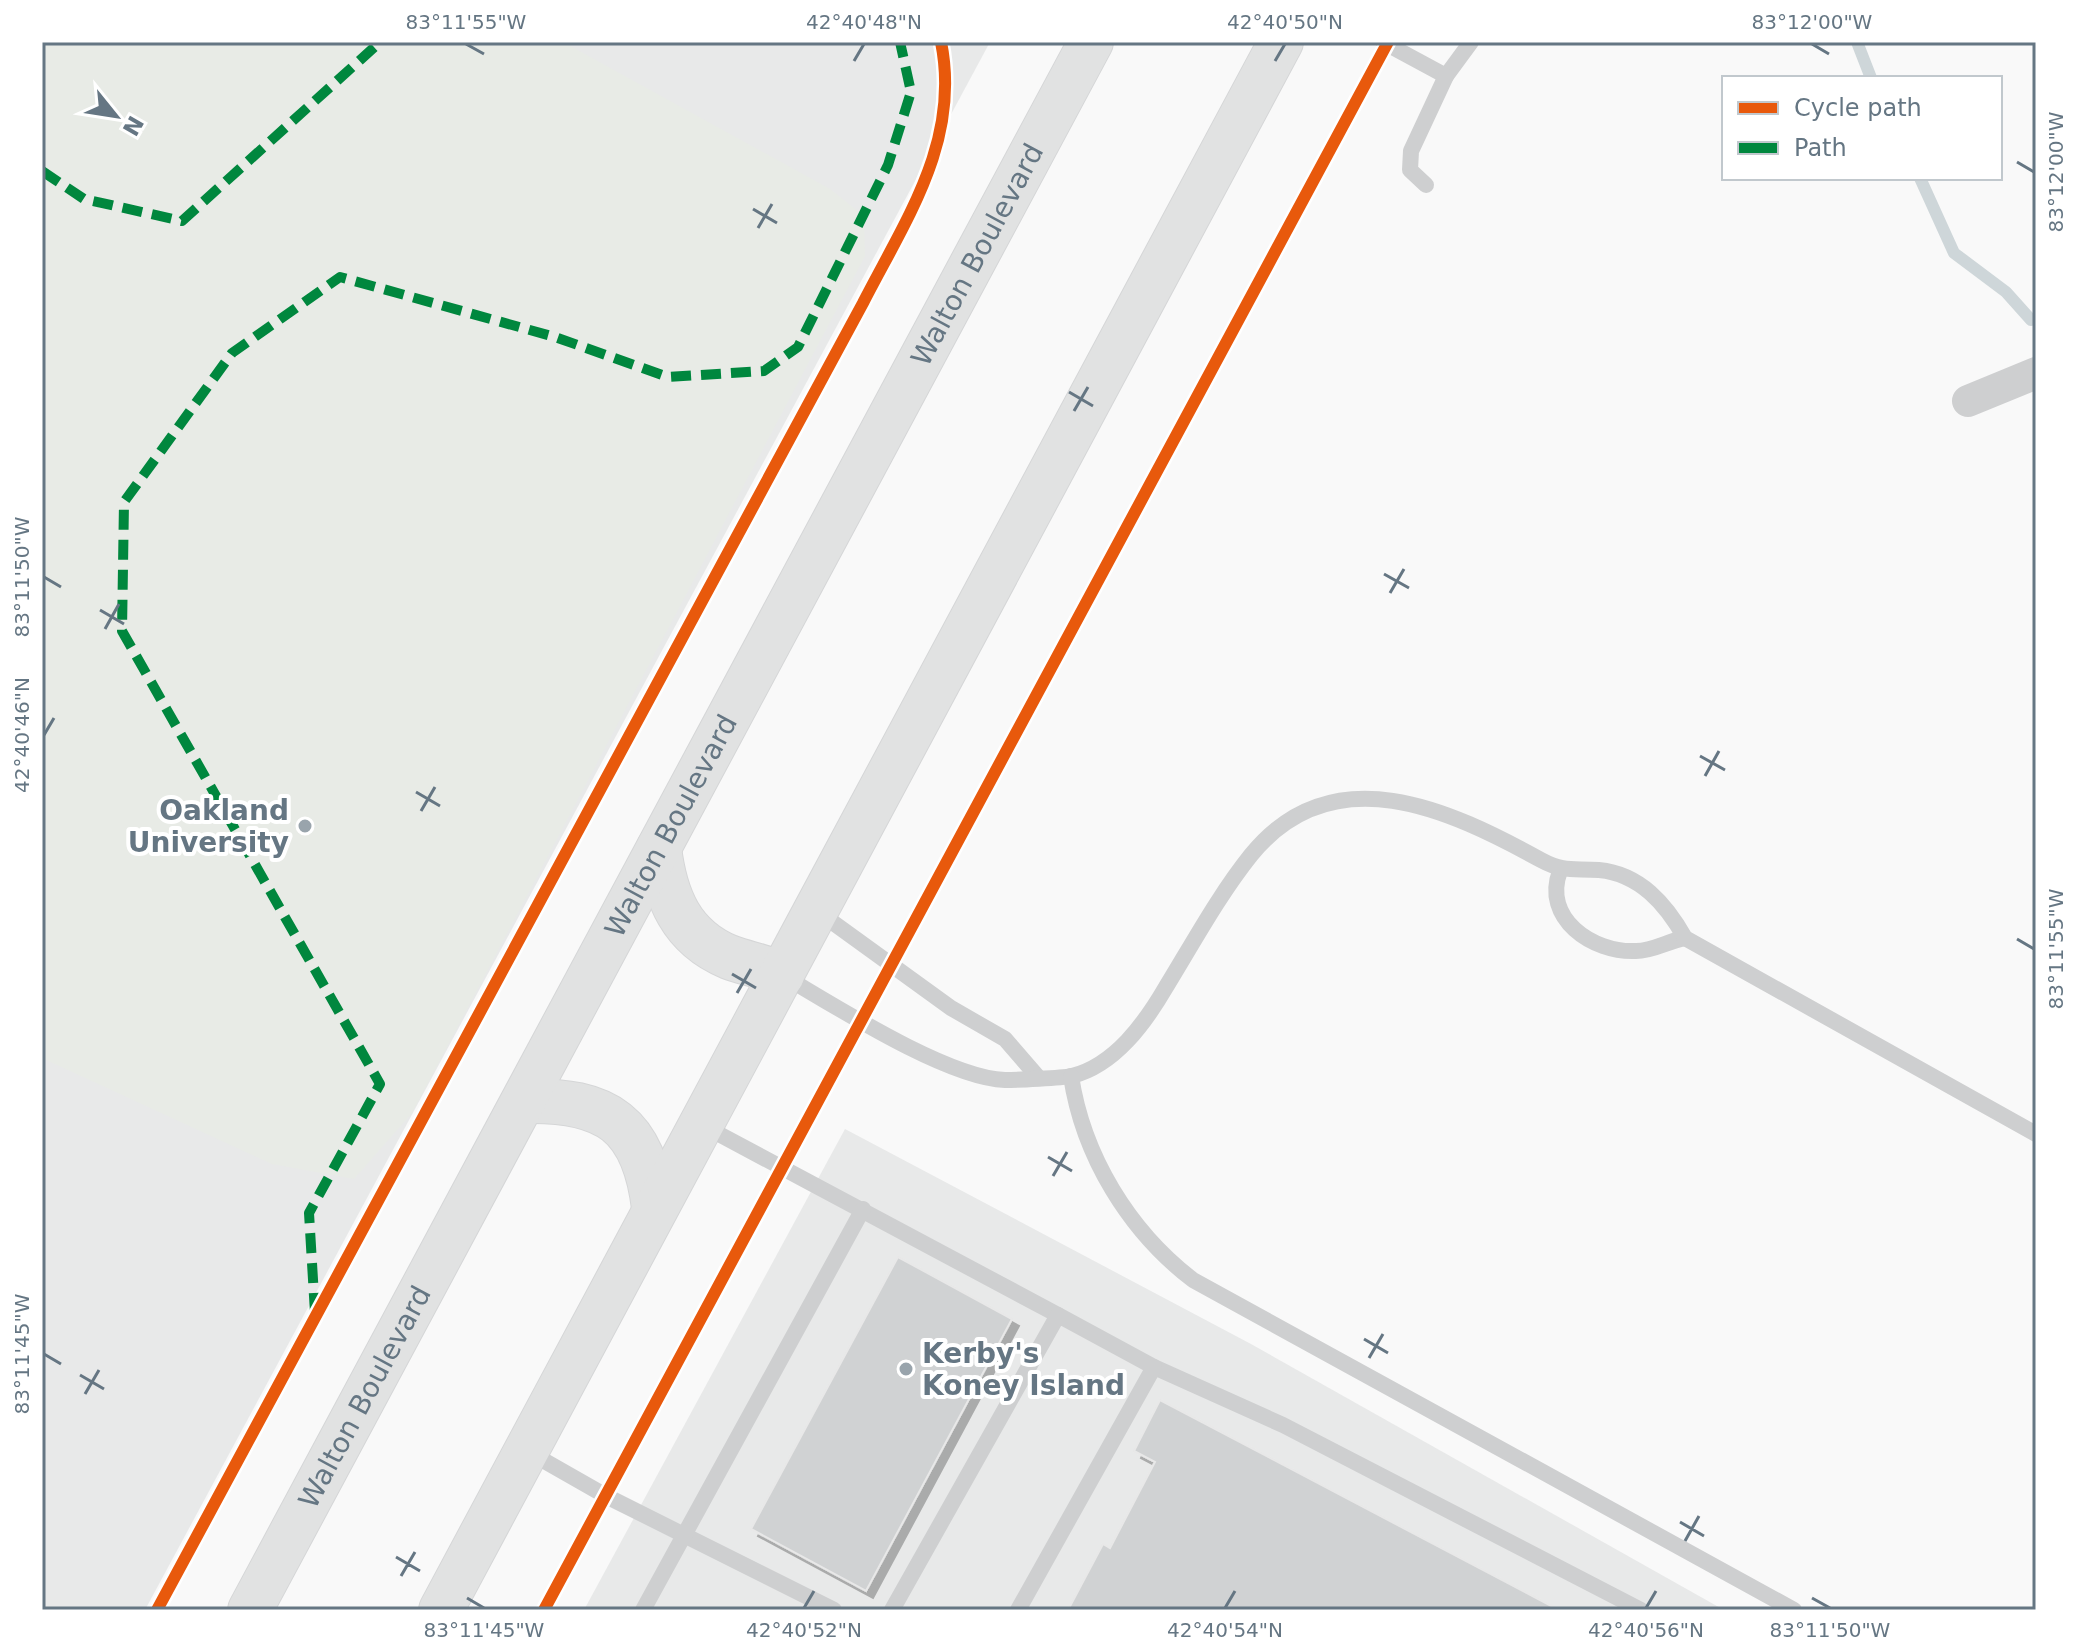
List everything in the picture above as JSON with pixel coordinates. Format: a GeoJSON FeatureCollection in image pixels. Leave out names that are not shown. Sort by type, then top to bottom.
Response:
{"type":"FeatureCollection","features":[{"type":"Feature","properties":{"kind":"main road","name":"Walton Boulevard"},"geometry":{"type":"LineString","coordinates":[[250,1610],[1091,42]]}},
{"type":"Feature","properties":{"kind":"main road"},"geometry":{"type":"LineString","coordinates":[[441,1610],[1281,42]]}},
{"type":"Feature","properties":{"kind":"main road"},"geometry":{"type":"LineString","coordinates":[[659,848],[663,883],[672,907],[689,931],[709,947],[733,959],[759,963],[782,975]]}},
{"type":"Feature","properties":{"kind":"main road"},"geometry":{"type":"LineString","coordinates":[[524,1101],[574,1102],[599,1109],[618,1121],[634,1140],[643,1159],[654,1208]]}},
{"type":"Feature","properties":{"kind":"street"},"geometry":{"type":"LineString","coordinates":[[1968,401],[2036,373]]}},
{"type":"Feature","properties":{"kind":"lane"},"geometry":{"type":"LineString","coordinates":[[1383,42],[1446,76]]}},
{"type":"Feature","properties":{"kind":"lane"},"geometry":{"type":"LineString","coordinates":[[1426,185],[1410,170],[1411,151],[1446,76],[1471,42]]}},
{"type":"Feature","properties":{"kind":"lane"},"geometry":{"type":"LineString","coordinates":[[782,975],[860,1020],[967,1071],[1005,1080],[1071,1076],[1114,1051],[1144,1024],[1228,888],[1253,853],[1284,824],[1321,806],[1386,798],[1455,816],[1560,871],[1599,870],[1634,881],[1670,911],[1685,938],[2036,1134]]}},
{"type":"Feature","properties":{"kind":"lane"},"geometry":{"type":"LineString","coordinates":[[1560,871],[1554,887],[1565,918],[1587,942],[1635,952],[1685,938]]}},
{"type":"Feature","properties":{"kind":"lane"},"geometry":{"type":"LineString","coordinates":[[817,911],[951,1008],[1005,1039],[1037,1076]]}},
{"type":"Feature","properties":{"kind":"lane"},"geometry":{"type":"LineString","coordinates":[[1071,1076],[1077,1116],[1126,1212],[1166,1260],[1193,1280],[1794,1610]]}},
{"type":"Feature","properties":{"kind":"lane"},"geometry":{"type":"LineString","coordinates":[[700,1125],[863,1209],[1154,1367],[1283,1425],[1641,1610]]}},
{"type":"Feature","properties":{"kind":"lane"},"geometry":{"type":"LineString","coordinates":[[643,1610],[687,1535],[863,1209]]}},
{"type":"Feature","properties":{"kind":"lane"},"geometry":{"type":"LineString","coordinates":[[892,1610],[1058,1315]]}},
{"type":"Feature","properties":{"kind":"lane"},"geometry":{"type":"LineString","coordinates":[[1018,1610],[1154,1367]]}},
{"type":"Feature","properties":{"kind":"lane"},"geometry":{"type":"LineString","coordinates":[[526,1451],[606,1496],[834,1610]]}},
{"type":"Feature","properties":{"kind":"shaded area","name":"Oakland University"},"geometry":{"type":"Polygon","coordinates":[[[42,42],[990,42],[145,1610],[42,1610],[42,42]]]}},
{"type":"Feature","properties":{"kind":"shaded area","name":"Oakland University"},"geometry":{"type":"Polygon","coordinates":[[[42,42],[563,42],[830,189],[864,216],[865,256],[412,1113],[354,1179],[272,1164],[42,1058],[42,42]]]}},
{"type":"Feature","properties":{"kind":"shaded area"},"geometry":{"type":"Polygon","coordinates":[[[845,1129],[1251,1344],[1724,1610],[584,1610],[845,1129]]]}},
{"type":"Feature","properties":{"kind":"building"},"geometry":{"type":"Polygon","coordinates":[[[898,1257],[1012,1319],[866,1591],[751,1529],[898,1257]]]}},
{"type":"Feature","properties":{"kind":"building"},"geometry":{"type":"Polygon","coordinates":[[[1160,1400],[1559,1610],[1068,1610],[1103,1544],[1110,1548],[1155,1462],[1134,1451],[1160,1400]]]}},
{"type":"Feature","properties":{"kind":"waterway"},"geometry":{"type":"LineString","coordinates":[[1857,42],[1870,76]]}},
{"type":"Feature","properties":{"kind":"waterway"},"geometry":{"type":"LineString","coordinates":[[1921,180],[1954,253],[2006,292],[2031,320]]}},
{"type":"Feature","properties":{"kind":"marked path"},"geometry":{"type":"LineString","coordinates":[[42,171],[84,199],[182,221],[380,42]]}},
{"type":"Feature","properties":{"kind":"marked path"},"geometry":{"type":"LineString","coordinates":[[315,1313],[309,1213],[380,1084],[122,631],[124,502],[232,353],[340,277],[555,337],[668,377],[764,371],[798,347],[888,165],[911,92],[900,42]]}},
{"type":"Feature","properties":{"kind":"cycle path"},"geometry":{"type":"LineString","coordinates":[[157,1610],[912,210],[926,178],[943,113],[945,78],[941,42]]}},
{"type":"Feature","properties":{"kind":"cycle path"},"geometry":{"type":"LineString","coordinates":[[544,1610],[1388,42]]}},
{"type":"Feature","properties":{"kind":"place","name":"Oakland University"},"geometry":{"type":"Point","coordinates":[305,826]}},
{"type":"Feature","properties":{"kind":"place","name":"Kerby's Koney Island"},"geometry":{"type":"Point","coordinates":[906,1369]}}]}
